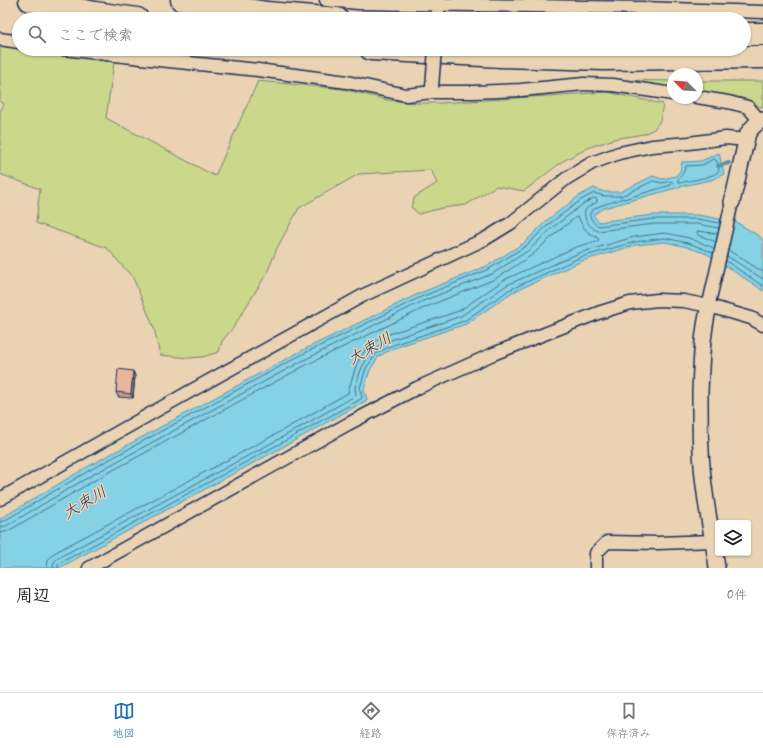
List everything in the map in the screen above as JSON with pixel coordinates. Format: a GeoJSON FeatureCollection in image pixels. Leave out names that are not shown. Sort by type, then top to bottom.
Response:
{"type":"FeatureCollection","features":[{"type":"Feature","properties":{"kind":"highway"},"geometry":{"type":"LineString","coordinates":[[30,0],[89,12]]}},
{"type":"Feature","properties":{"kind":"highway"},"geometry":{"type":"LineString","coordinates":[[182,0],[260,12]]}},
{"type":"Feature","properties":{"kind":"highway"},"geometry":{"type":"LineString","coordinates":[[751,34],[763,34]]}},
{"type":"Feature","properties":{"kind":"highway"},"geometry":{"type":"LineString","coordinates":[[501,56],[604,59],[763,57]]}},
{"type":"Feature","properties":{"kind":"street"},"geometry":{"type":"LineString","coordinates":[[326,0],[438,11],[556,7],[763,12]]}},
{"type":"Feature","properties":{"kind":"street"},"geometry":{"type":"LineString","coordinates":[[0,39],[12,41]]}},
{"type":"Feature","properties":{"kind":"street"},"geometry":{"type":"LineString","coordinates":[[124,56],[258,70],[347,82],[406,95],[432,89],[474,92],[521,90],[584,84],[613,85],[667,93]]}},
{"type":"Feature","properties":{"kind":"street"},"geometry":{"type":"LineString","coordinates":[[432,89],[434,56]]}},
{"type":"Feature","properties":{"kind":"street"},"geometry":{"type":"LineString","coordinates":[[703,98],[748,107],[762,120],[748,133],[746,140],[705,322],[702,351],[700,432],[702,462],[705,493],[714,541],[717,568]]}},
{"type":"Feature","properties":{"kind":"street"},"geometry":{"type":"LineString","coordinates":[[0,499],[183,395],[364,295],[485,239],[511,223],[568,178],[592,163],[620,153],[652,146],[726,138],[746,140]]}},
{"type":"Feature","properties":{"kind":"street"},"geometry":{"type":"LineString","coordinates":[[89,568],[348,424],[417,388],[493,354],[598,313],[630,303],[658,300],[710,302],[751,318],[763,325]]}},
{"type":"Feature","properties":{"kind":"street"},"geometry":{"type":"LineString","coordinates":[[596,568],[596,553],[607,542],[658,543],[714,541]]}},
{"type":"Feature","properties":{"kind":"green space"},"geometry":{"type":"Polygon","coordinates":[[[0,46],[12,48],[12,56],[71,56],[114,62],[106,118],[215,176],[258,81],[343,89],[387,100],[418,103],[440,103],[607,92],[663,104],[660,121],[654,129],[644,134],[614,139],[590,147],[563,161],[524,191],[496,186],[466,205],[442,208],[419,214],[411,207],[415,197],[437,183],[431,170],[359,174],[299,208],[277,248],[267,273],[233,328],[222,341],[219,352],[202,357],[189,358],[160,355],[154,328],[133,278],[107,248],[36,223],[40,189],[0,174],[0,112],[4,104],[0,102],[0,46]]]}},
{"type":"Feature","properties":{"kind":"green space"},"geometry":{"type":"Polygon","coordinates":[[[613,80],[667,81],[667,87],[613,80]]]}},
{"type":"Feature","properties":{"kind":"green space"},"geometry":{"type":"Polygon","coordinates":[[[703,81],[763,81],[763,106],[760,107],[751,101],[734,96],[703,92],[703,81]]]}},
{"type":"Feature","properties":{"kind":"water","name":"大束川"},"geometry":{"type":"Polygon","coordinates":[[[719,153],[724,174],[711,180],[687,185],[604,208],[593,215],[599,222],[654,215],[698,215],[736,222],[763,240],[763,291],[707,254],[687,247],[665,242],[636,245],[582,261],[511,293],[466,324],[394,348],[379,356],[370,370],[364,389],[367,400],[59,568],[0,568],[0,519],[87,467],[301,351],[420,293],[487,266],[524,243],[546,221],[579,196],[594,188],[604,192],[620,192],[653,176],[662,179],[676,176],[680,171],[682,162],[701,161],[719,153]]]}},
{"type":"Feature","properties":{"kind":"building"},"geometry":{"type":"Polygon","coordinates":[[[118,369],[133,371],[131,394],[116,392],[118,369]]]}},
{"type":"Feature","properties":{"kind":"waterway"},"geometry":{"type":"LineString","coordinates":[[718,166],[729,163]]}}]}
